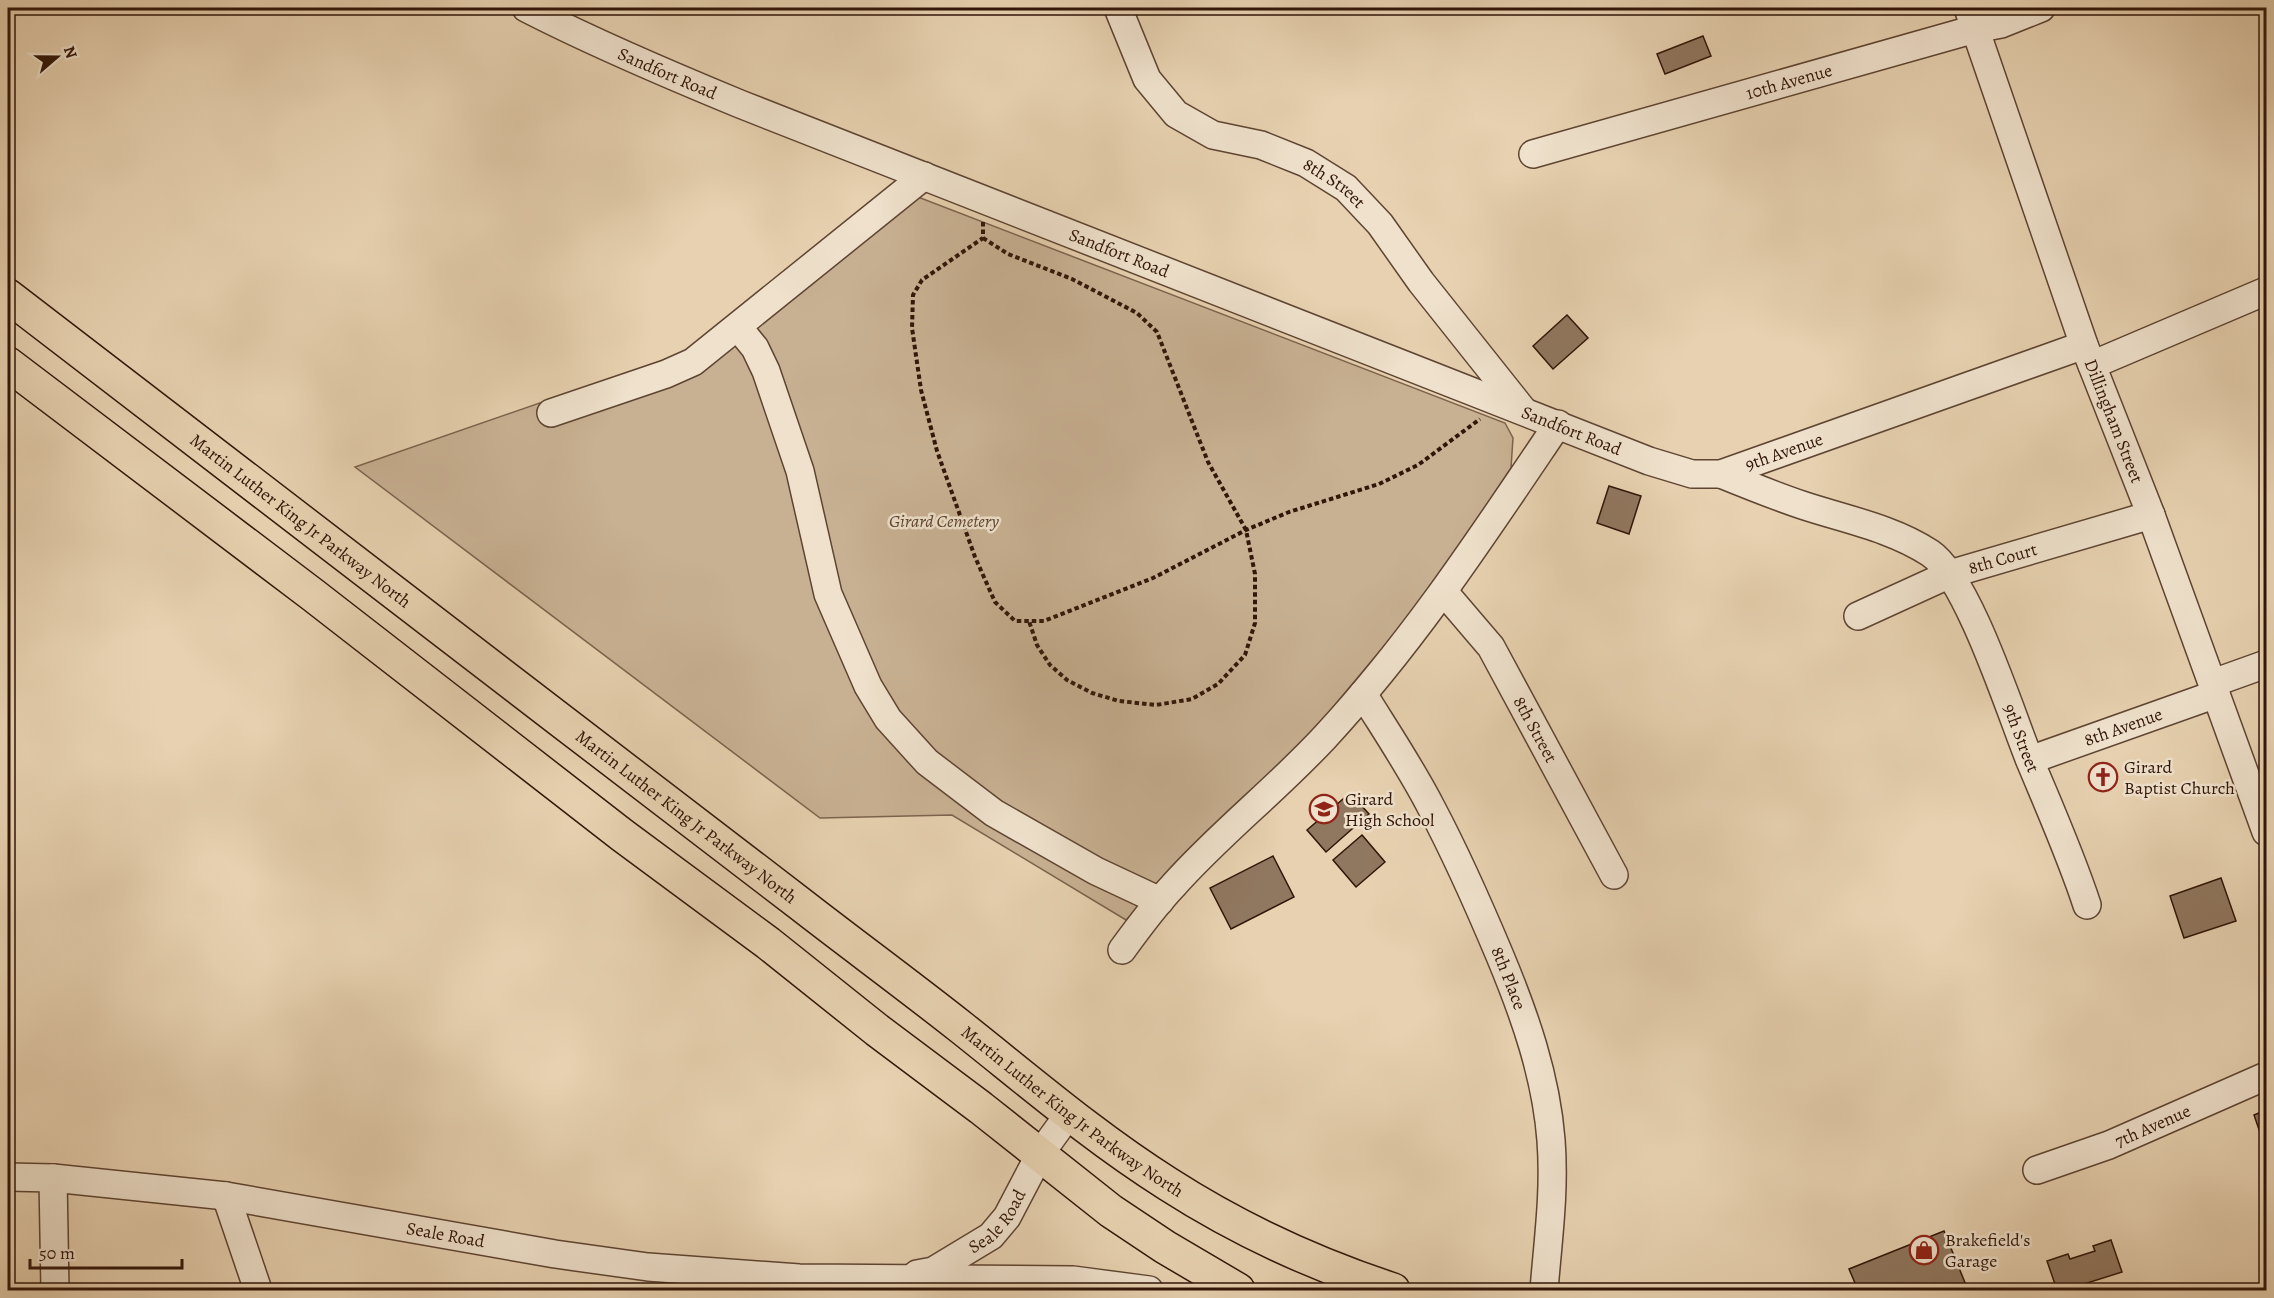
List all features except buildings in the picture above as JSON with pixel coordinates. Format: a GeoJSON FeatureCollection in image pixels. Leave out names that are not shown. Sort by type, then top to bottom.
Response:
{"type":"FeatureCollection","features":[{"type":"Feature","properties":{"kind":"main road","name":"Martin Luther King Jr Parkway North"},"geometry":{"type":"LineString","coordinates":[[8,296],[951,1020],[1069,1114],[1157,1177],[1217,1214],[1291,1251],[1392,1290]]}},
{"type":"Feature","properties":{"kind":"main road"},"geometry":{"type":"LineString","coordinates":[[8,364],[313,595],[622,835],[768,943],[1112,1211],[1165,1247],[1238,1290]]}},
{"type":"Feature","properties":{"kind":"street","name":"Sandfort Road"},"geometry":{"type":"LineString","coordinates":[[526,8],[651,68],[1649,461],[1692,474],[1721,474]]}},
{"type":"Feature","properties":{"kind":"street","name":"8th Street"},"geometry":{"type":"LineString","coordinates":[[1118,8],[1147,79],[1176,114],[1214,135],[1261,145],[1305,163],[1346,188],[1380,224],[1512,406]]}},
{"type":"Feature","properties":{"kind":"street","name":"10th Avenue"},"geometry":{"type":"LineString","coordinates":[[1533,154],[1971,18],[2001,24],[2042,8]]}},
{"type":"Feature","properties":{"kind":"street","name":"Dillingham Street"},"geometry":{"type":"LineString","coordinates":[[1971,18],[2088,355],[2151,515],[2266,832]]}},
{"type":"Feature","properties":{"kind":"street"},"geometry":{"type":"LineString","coordinates":[[551,413],[693,363],[924,176]]}},
{"type":"Feature","properties":{"kind":"street","name":"9th Avenue"},"geometry":{"type":"LineString","coordinates":[[1721,474],[2088,355],[2266,291]]}},
{"type":"Feature","properties":{"kind":"street"},"geometry":{"type":"LineString","coordinates":[[738,327],[755,348],[800,471],[828,594],[868,686],[888,719],[927,762],[994,813],[1096,871],[1160,901]]}},
{"type":"Feature","properties":{"kind":"street"},"geometry":{"type":"LineString","coordinates":[[1122,950],[1173,885],[1276,787],[1363,694],[1444,592],[1558,424]]}},
{"type":"Feature","properties":{"kind":"street","name":"9th Avenue"},"geometry":{"type":"LineString","coordinates":[[1721,474],[1800,504],[1907,540],[1932,554],[1950,574]]}},
{"type":"Feature","properties":{"kind":"street","name":"8th Court"},"geometry":{"type":"LineString","coordinates":[[1858,616],[1950,574],[2151,515]]}},
{"type":"Feature","properties":{"kind":"street","name":"9th Street"},"geometry":{"type":"LineString","coordinates":[[1950,574],[1983,639],[2030,760],[2072,858],[2087,905]]}},
{"type":"Feature","properties":{"kind":"street","name":"8th Street"},"geometry":{"type":"LineString","coordinates":[[1444,592],[1491,647],[1614,875]]}},
{"type":"Feature","properties":{"kind":"street","name":"8th Avenue"},"geometry":{"type":"LineString","coordinates":[[2030,760],[2214,689],[2266,664]]}},
{"type":"Feature","properties":{"kind":"street","name":"8th Place"},"geometry":{"type":"LineString","coordinates":[[1363,694],[1430,806],[1462,870],[1518,1000],[1534,1046],[1549,1127],[1553,1186],[1544,1290]]}},
{"type":"Feature","properties":{"kind":"street","name":"7th Avenue"},"geometry":{"type":"LineString","coordinates":[[2037,1170],[2109,1145],[2266,1076]]}},
{"type":"Feature","properties":{"kind":"street","name":"Seale Road"},"geometry":{"type":"LineString","coordinates":[[886,1280],[933,1271],[991,1236],[1007,1217],[1040,1154],[1069,1114]]}},
{"type":"Feature","properties":{"kind":"street","name":"Seale Road"},"geometry":{"type":"LineString","coordinates":[[8,1176],[53,1178],[226,1196],[555,1254],[744,1283],[1073,1280],[1149,1290]]}},
{"type":"Feature","properties":{"kind":"street"},"geometry":{"type":"LineString","coordinates":[[53,1178],[55,1290]]}},
{"type":"Feature","properties":{"kind":"street"},"geometry":{"type":"LineString","coordinates":[[226,1196],[258,1290]]}},
{"type":"Feature","properties":{"kind":"path"},"geometry":{"type":"LineString","coordinates":[[983,238],[984,200]]}},
{"type":"Feature","properties":{"kind":"path"},"geometry":{"type":"LineString","coordinates":[[983,238],[922,280],[913,295],[912,328],[921,390],[937,451],[975,557],[995,602],[1015,621],[1044,621],[1153,578],[1246,530],[1289,512],[1379,483],[1418,465],[1471,427],[1512,406]]}},
{"type":"Feature","properties":{"kind":"path"},"geometry":{"type":"LineString","coordinates":[[983,238],[1008,254],[1072,279],[1128,308],[1137,313],[1157,332],[1208,462],[1246,530],[1256,574],[1255,623],[1245,656],[1218,684],[1192,699],[1156,705],[1119,701],[1092,693],[1067,680],[1050,665],[1037,645],[1029,621]]}},
{"type":"Feature","properties":{"kind":"green space","name":"Girard Cemetery"},"geometry":{"type":"Polygon","coordinates":[[[892,187],[1505,423],[1513,438],[1511,468],[1430,591],[1318,725],[1126,920],[952,815],[820,818],[355,467],[684,353],[892,187]]]}},
{"type":"Feature","properties":{"kind":"place","name":"Girard Baptist Church"},"geometry":{"type":"Point","coordinates":[2103,777]}},
{"type":"Feature","properties":{"kind":"place","name":"Girard High School"},"geometry":{"type":"Point","coordinates":[1324,809]}},
{"type":"Feature","properties":{"kind":"place","name":"Brakefield's Garage"},"geometry":{"type":"Point","coordinates":[1924,1250]}}]}
